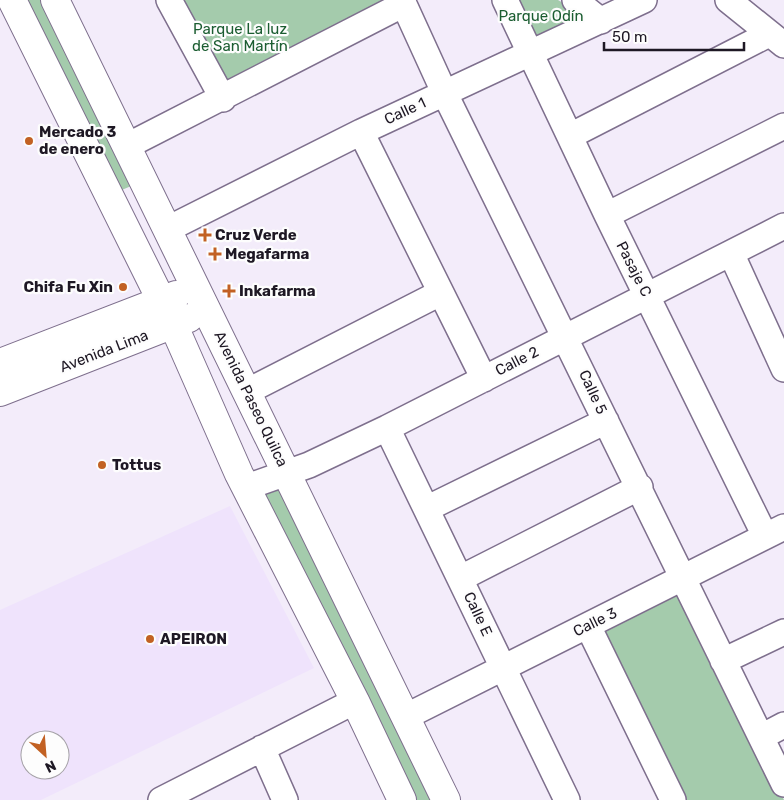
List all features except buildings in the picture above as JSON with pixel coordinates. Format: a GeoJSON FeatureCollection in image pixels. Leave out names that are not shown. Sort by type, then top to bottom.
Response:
{"type":"FeatureCollection","features":[{"type":"Feature","properties":{"kind":"main road"},"geometry":{"type":"LineString","coordinates":[[12,0],[166,313],[247,487],[355,701],[402,800]]}},
{"type":"Feature","properties":{"kind":"main road","name":"Avenida Paseo Quilca"},"geometry":{"type":"LineString","coordinates":[[55,0],[407,716],[446,800]]}},
{"type":"Feature","properties":{"kind":"main road","name":"Avenida Lima"},"geometry":{"type":"LineString","coordinates":[[0,392],[166,313],[202,299]]}},
{"type":"Feature","properties":{"kind":"main road","name":"Avenida Lima"},"geometry":{"type":"LineString","coordinates":[[0,363],[166,313]]}},
{"type":"Feature","properties":{"kind":"street"},"geometry":{"type":"LineString","coordinates":[[169,0],[223,99]]}},
{"type":"Feature","properties":{"kind":"street","name":"Pasaje C"},"geometry":{"type":"LineString","coordinates":[[505,0],[607,215],[647,294],[774,531]]}},
{"type":"Feature","properties":{"kind":"street"},"geometry":{"type":"LineString","coordinates":[[575,0],[601,21]]}},
{"type":"Feature","properties":{"kind":"street","name":"Calle 1"},"geometry":{"type":"LineString","coordinates":[[168,229],[444,92],[644,0]]}},
{"type":"Feature","properties":{"kind":"street"},"geometry":{"type":"LineString","coordinates":[[570,136],[776,39],[728,0]]}},
{"type":"Feature","properties":{"kind":"street"},"geometry":{"type":"LineString","coordinates":[[127,146],[223,99],[403,2]]}},
{"type":"Feature","properties":{"kind":"street","name":"Calle 5"},"geometry":{"type":"LineString","coordinates":[[403,2],[444,92],[566,336],[682,578],[762,736],[784,784]]}},
{"type":"Feature","properties":{"kind":"street"},"geometry":{"type":"LineString","coordinates":[[607,215],[784,126]]}},
{"type":"Feature","properties":{"kind":"street"},"geometry":{"type":"LineString","coordinates":[[361,132],[484,379]]}},
{"type":"Feature","properties":{"kind":"street","name":"Calle 2"},"geometry":{"type":"LineString","coordinates":[[247,487],[309,466],[784,226]]}},
{"type":"Feature","properties":{"kind":"street"},"geometry":{"type":"LineString","coordinates":[[731,253],[777,337],[784,369]]}},
{"type":"Feature","properties":{"kind":"street"},"geometry":{"type":"LineString","coordinates":[[248,391],[440,293]]}},
{"type":"Feature","properties":{"kind":"street"},"geometry":{"type":"LineString","coordinates":[[428,508],[606,421]]}},
{"type":"Feature","properties":{"kind":"street","name":"Calle E"},"geometry":{"type":"LineString","coordinates":[[387,428],[428,508],[567,800]]}},
{"type":"Feature","properties":{"kind":"street"},"geometry":{"type":"LineString","coordinates":[[461,578],[640,487]]}},
{"type":"Feature","properties":{"kind":"street","name":"Calle 3"},"geometry":{"type":"LineString","coordinates":[[407,716],[774,531]]}},
{"type":"Feature","properties":{"kind":"street"},"geometry":{"type":"LineString","coordinates":[[588,626],[673,800]]}},
{"type":"Feature","properties":{"kind":"street"},"geometry":{"type":"LineString","coordinates":[[723,662],[784,632]]}},
{"type":"Feature","properties":{"kind":"street"},"geometry":{"type":"LineString","coordinates":[[169,798],[355,701]]}},
{"type":"Feature","properties":{"kind":"street"},"geometry":{"type":"LineString","coordinates":[[762,736],[784,725]]}},
{"type":"Feature","properties":{"kind":"street"},"geometry":{"type":"LineString","coordinates":[[262,748],[285,800]]}},
{"type":"Feature","properties":{"kind":"shaded area","name":"APEIRON"},"geometry":{"type":"Polygon","coordinates":[[[230,506],[314,668],[41,800],[0,800],[0,610],[230,506]]]}},
{"type":"Feature","properties":{"kind":"green space"},"geometry":{"type":"Polygon","coordinates":[[[23,0],[46,0],[136,184],[117,192],[23,0]]]}},
{"type":"Feature","properties":{"kind":"green space","name":"Parque La luz de San Martín"},"geometry":{"type":"Polygon","coordinates":[[[180,0],[390,0],[224,90],[180,0]]]}},
{"type":"Feature","properties":{"kind":"green space","name":"Parque Odín"},"geometry":{"type":"Polygon","coordinates":[[[514,0],[558,0],[577,11],[577,16],[533,38],[514,0]]]}},
{"type":"Feature","properties":{"kind":"green space"},"geometry":{"type":"Polygon","coordinates":[[[285,484],[433,800],[409,800],[259,491],[285,484]]]}},
{"type":"Feature","properties":{"kind":"green space"},"geometry":{"type":"Polygon","coordinates":[[[673,595],[684,597],[784,800],[680,800],[598,632],[673,595]]]}},
{"type":"Feature","properties":{"kind":"place","name":"Mercado 3 de enero"},"geometry":{"type":"Point","coordinates":[29,141]}},
{"type":"Feature","properties":{"kind":"place","name":"Cruz Verde"},"geometry":{"type":"Point","coordinates":[205,235]}},
{"type":"Feature","properties":{"kind":"place","name":"Megafarma"},"geometry":{"type":"Point","coordinates":[215,254]}},
{"type":"Feature","properties":{"kind":"place","name":"Chifa Fu Xin"},"geometry":{"type":"Point","coordinates":[123,287]}},
{"type":"Feature","properties":{"kind":"place","name":"Inkafarma"},"geometry":{"type":"Point","coordinates":[229,291]}},
{"type":"Feature","properties":{"kind":"place","name":"Tottus"},"geometry":{"type":"Point","coordinates":[102,465]}},
{"type":"Feature","properties":{"kind":"place","name":"APEIRON"},"geometry":{"type":"Point","coordinates":[150,639]}}]}
